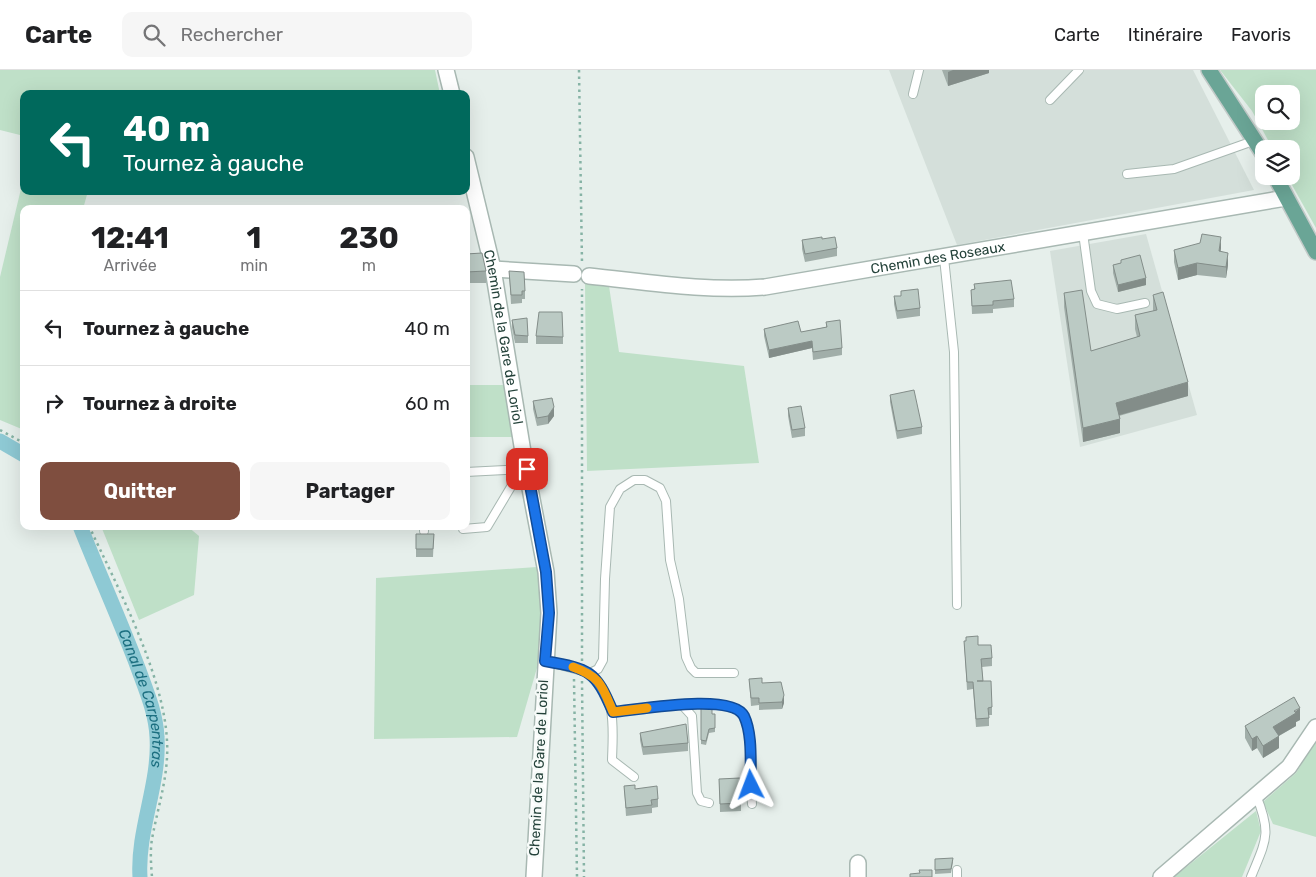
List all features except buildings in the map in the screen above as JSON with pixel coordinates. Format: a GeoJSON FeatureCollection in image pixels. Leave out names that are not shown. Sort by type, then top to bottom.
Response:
{"type":"FeatureCollection","features":[{"type":"Feature","properties":{"kind":"main road"},"geometry":{"type":"LineString","coordinates":[[1208,70],[1256,140]]}},
{"type":"Feature","properties":{"kind":"main road"},"geometry":{"type":"LineString","coordinates":[[1280,185],[1316,252]]}},
{"type":"Feature","properties":{"kind":"street"},"geometry":{"type":"LineString","coordinates":[[446,70],[451,90]]}},
{"type":"Feature","properties":{"kind":"street","name":"Chemin de la Gare de Loriol"},"geometry":{"type":"LineString","coordinates":[[470,174],[493,269],[524,469],[546,572],[549,613],[534,877]]}},
{"type":"Feature","properties":{"kind":"street","name":"Chemin des Roseaux"},"geometry":{"type":"LineString","coordinates":[[493,269],[582,275],[682,286],[742,289],[839,276],[1286,198]]}},
{"type":"Feature","properties":{"kind":"street"},"geometry":{"type":"LineString","coordinates":[[1161,877],[1289,767],[1316,727]]}},
{"type":"Feature","properties":{"kind":"lane"},"geometry":{"type":"LineString","coordinates":[[913,94],[919,70]]}},
{"type":"Feature","properties":{"kind":"lane"},"geometry":{"type":"LineString","coordinates":[[1050,100],[1079,70]]}},
{"type":"Feature","properties":{"kind":"lane"},"geometry":{"type":"LineString","coordinates":[[1127,174],[1174,169],[1255,140]]}},
{"type":"Feature","properties":{"kind":"lane"},"geometry":{"type":"LineString","coordinates":[[1083,233],[1091,291],[1097,304],[1117,309],[1145,303]]}},
{"type":"Feature","properties":{"kind":"lane"},"geometry":{"type":"LineString","coordinates":[[944,258],[954,352],[957,605]]}},
{"type":"Feature","properties":{"kind":"lane"},"geometry":{"type":"LineString","coordinates":[[470,472],[524,469]]}},
{"type":"Feature","properties":{"kind":"lane"},"geometry":{"type":"LineString","coordinates":[[470,528],[487,527],[524,469]]}},
{"type":"Feature","properties":{"kind":"lane"},"geometry":{"type":"LineString","coordinates":[[582,670],[598,668],[603,660],[604,579],[610,506],[620,489],[634,480],[645,480],[660,488],[666,501],[670,560],[679,599],[686,657],[691,668],[696,672],[734,673]]}},
{"type":"Feature","properties":{"kind":"lane"},"geometry":{"type":"LineString","coordinates":[[545,661],[582,670],[599,680],[613,712],[612,760],[634,777]]}},
{"type":"Feature","properties":{"kind":"lane"},"geometry":{"type":"LineString","coordinates":[[613,712],[722,703],[735,707],[743,714],[748,728],[752,804]]}},
{"type":"Feature","properties":{"kind":"lane"},"geometry":{"type":"LineString","coordinates":[[682,705],[692,716],[697,793],[701,801],[709,803]]}},
{"type":"Feature","properties":{"kind":"lane"},"geometry":{"type":"LineString","coordinates":[[1251,877],[1267,832],[1265,818],[1256,796]]}},
{"type":"Feature","properties":{"kind":"path"},"geometry":{"type":"LineString","coordinates":[[579,70],[582,275],[584,877]]}},
{"type":"Feature","properties":{"kind":"path"},"geometry":{"type":"LineString","coordinates":[[0,430],[20,442]]}},
{"type":"Feature","properties":{"kind":"path"},"geometry":{"type":"LineString","coordinates":[[91,530],[129,612],[162,707],[167,740],[166,769],[152,840],[152,877]]}},
{"type":"Feature","properties":{"kind":"path"},"geometry":{"type":"LineString","coordinates":[[577,877],[582,670]]}},
{"type":"Feature","properties":{"kind":"shaded area"},"geometry":{"type":"Polygon","coordinates":[[[889,70],[1193,70],[1254,190],[957,245],[889,70]]]}},
{"type":"Feature","properties":{"kind":"shaded area"},"geometry":{"type":"Polygon","coordinates":[[[1146,234],[1197,415],[1080,447],[1050,251],[1146,234]]]}},
{"type":"Feature","properties":{"kind":"green space"},"geometry":{"type":"Polygon","coordinates":[[[0,70],[435,70],[439,90],[20,90],[20,135],[0,130],[0,70]]]}},
{"type":"Feature","properties":{"kind":"green space"},"geometry":{"type":"Polygon","coordinates":[[[1220,70],[1316,70],[1316,228],[1292,185],[1300,185],[1300,140],[1268,140],[1262,130],[1300,130],[1300,85],[1255,85],[1255,116],[1220,70]]]}},
{"type":"Feature","properties":{"kind":"green space"},"geometry":{"type":"Polygon","coordinates":[[[20,193],[20,195],[87,195],[84,205],[20,205],[20,428],[0,420],[0,277],[20,193]]]}},
{"type":"Feature","properties":{"kind":"green space"},"geometry":{"type":"Polygon","coordinates":[[[585,282],[609,286],[619,352],[744,366],[759,463],[587,471],[585,282]]]}},
{"type":"Feature","properties":{"kind":"green space"},"geometry":{"type":"Polygon","coordinates":[[[470,385],[505,385],[513,437],[470,437],[470,385]]]}},
{"type":"Feature","properties":{"kind":"green space"},"geometry":{"type":"Polygon","coordinates":[[[103,530],[192,530],[199,536],[194,595],[139,620],[103,530]]]}},
{"type":"Feature","properties":{"kind":"green space"},"geometry":{"type":"Polygon","coordinates":[[[537,567],[543,595],[541,654],[517,737],[374,739],[376,578],[537,567]]]}},
{"type":"Feature","properties":{"kind":"green space"},"geometry":{"type":"Polygon","coordinates":[[[1316,741],[1316,837],[1273,824],[1263,802],[1296,773],[1316,741]]]}},
{"type":"Feature","properties":{"kind":"green space"},"geometry":{"type":"Polygon","coordinates":[[[1256,811],[1261,831],[1242,877],[1174,877],[1256,811]]]}},
{"type":"Feature","properties":{"kind":"waterway","name":"Canal de Carpentras"},"geometry":{"type":"LineString","coordinates":[[0,441],[20,453]]}},
{"type":"Feature","properties":{"kind":"waterway","name":"Canal de Carpentras"},"geometry":{"type":"LineString","coordinates":[[82,530],[131,650],[155,719],[157,755],[142,842],[140,877]]}},
{"type":"Feature","properties":{"kind":"slow traffic"},"geometry":{"type":"LineString","coordinates":[[573,667],[590,673],[599,680],[613,712],[647,708]]}},
{"type":"Feature","properties":{"kind":"route"},"geometry":{"type":"LineString","coordinates":[[527,469],[546,572],[549,613],[545,661],[570,666],[590,673],[599,680],[613,712],[690,704],[722,703],[735,707],[743,714],[748,728],[751,785]]}}]}
